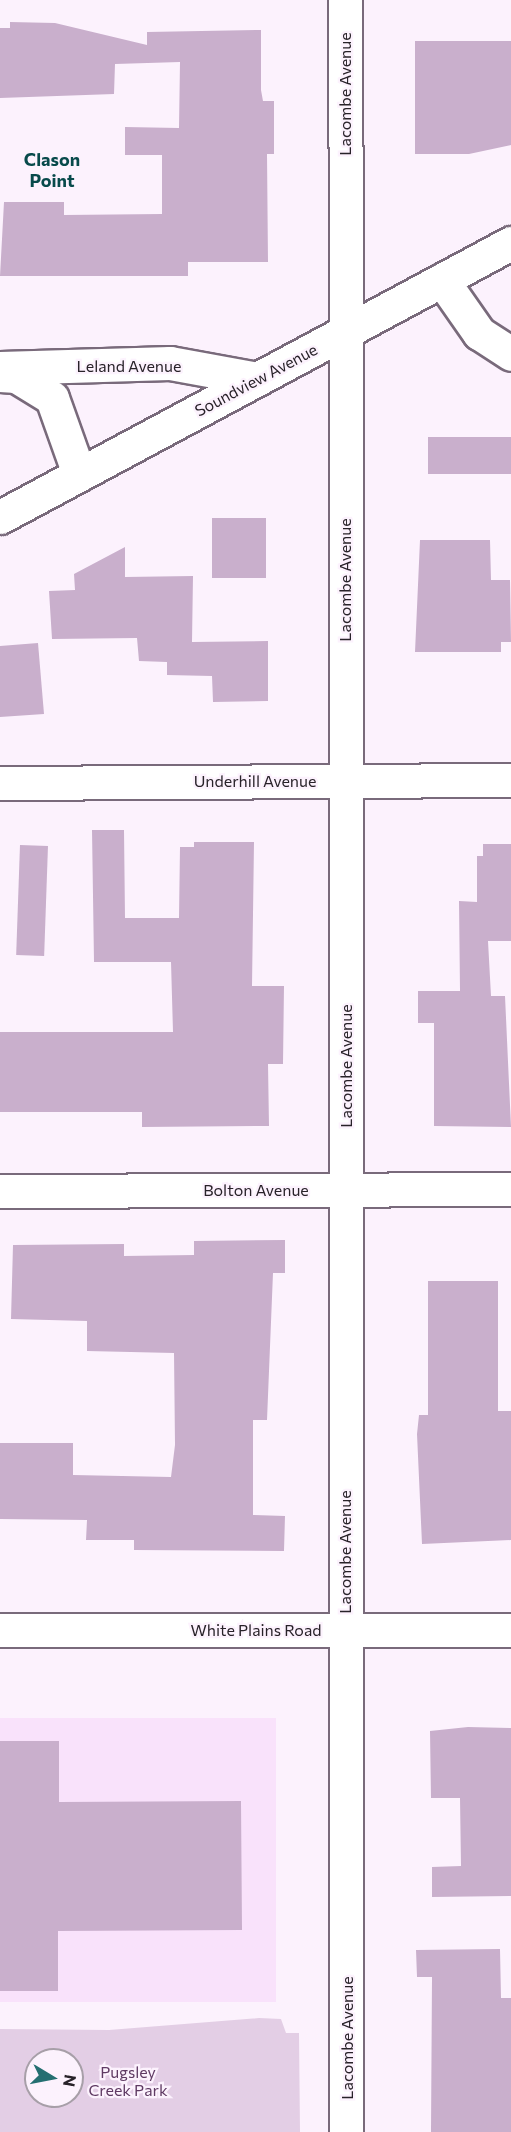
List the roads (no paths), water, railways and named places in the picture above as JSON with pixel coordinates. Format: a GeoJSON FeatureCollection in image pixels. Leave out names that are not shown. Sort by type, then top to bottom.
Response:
{"type":"FeatureCollection","features":[{"type":"Feature","properties":{"kind":"main road","name":"Lacombe Avenue"},"geometry":{"type":"LineString","coordinates":[[345,0],[346,2132]]}},
{"type":"Feature","properties":{"kind":"main road","name":"Soundview Avenue"},"geometry":{"type":"LineString","coordinates":[[0,518],[511,243]]}},
{"type":"Feature","properties":{"kind":"main road"},"geometry":{"type":"LineString","coordinates":[[442,280],[479,333],[511,354]]}},
{"type":"Feature","properties":{"kind":"main road","name":"Leland Avenue"},"geometry":{"type":"LineString","coordinates":[[0,368],[170,363],[258,379]]}},
{"type":"Feature","properties":{"kind":"main road"},"geometry":{"type":"LineString","coordinates":[[0,375],[16,376],[52,398],[79,474]]}},
{"type":"Feature","properties":{"kind":"main road","name":"Underhill Avenue"},"geometry":{"type":"LineString","coordinates":[[0,783],[511,780]]}},
{"type":"Feature","properties":{"kind":"main road","name":"Bolton Avenue"},"geometry":{"type":"LineString","coordinates":[[0,1191],[511,1189]]}},
{"type":"Feature","properties":{"kind":"main road","name":"White Plains Road"},"geometry":{"type":"LineString","coordinates":[[0,1630],[511,1630]]}},
{"type":"Feature","properties":{"kind":"district","name":"Clason Point"},"geometry":{"type":"Point","coordinates":[52,170]}},
{"type":"Feature","properties":{"kind":"park label","name":"Pugsley Creek Park"},"geometry":{"type":"Point","coordinates":[128,2081]}}]}
